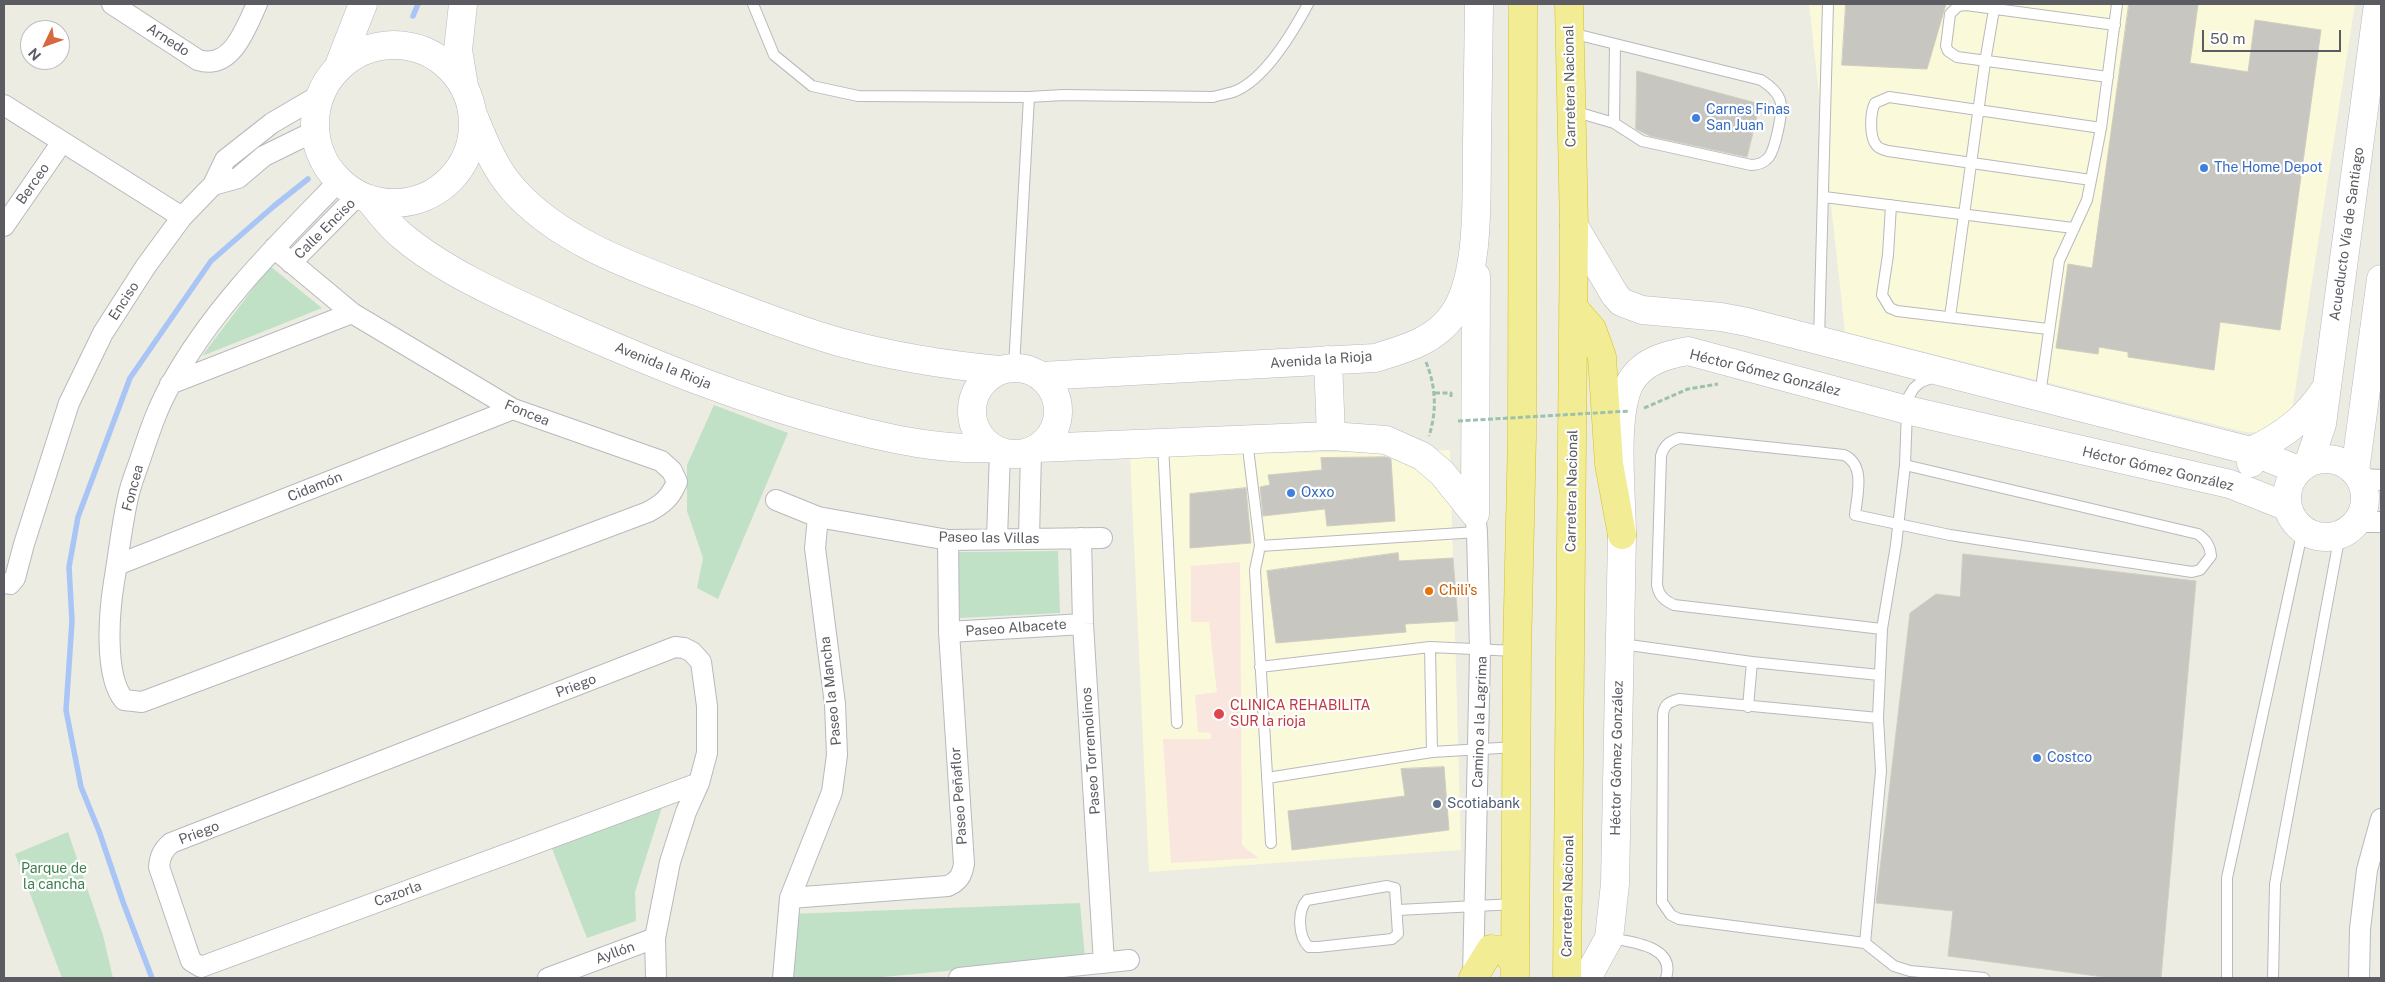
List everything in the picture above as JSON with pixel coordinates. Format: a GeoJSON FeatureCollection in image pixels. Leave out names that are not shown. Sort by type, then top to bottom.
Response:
{"type":"FeatureCollection","features":[{"type":"Feature","properties":{"kind":"highway"},"geometry":{"type":"LineString","coordinates":[[1515,972],[1518,747],[1517,652],[1522,436],[1523,4]]}},
{"type":"Feature","properties":{"kind":"highway","name":"Carretera Nacional"},"geometry":{"type":"LineString","coordinates":[[1567,978],[1574,226],[1569,4]]}},
{"type":"Feature","properties":{"kind":"highway"},"geometry":{"type":"LineString","coordinates":[[1573,307],[1592,329],[1602,357],[1609,464],[1622,535]]}},
{"type":"Feature","properties":{"kind":"highway"},"geometry":{"type":"LineString","coordinates":[[1474,978],[1491,949],[1506,951],[1515,972]]}},
{"type":"Feature","properties":{"kind":"street","name":"Arnedo"},"geometry":{"type":"LineString","coordinates":[[112,4],[198,60],[205,62],[227,55],[235,47],[257,4]]}},
{"type":"Feature","properties":{"kind":"street"},"geometry":{"type":"LineString","coordinates":[[338,68],[363,4]]}},
{"type":"Feature","properties":{"kind":"street"},"geometry":{"type":"LineString","coordinates":[[463,4],[458,50],[468,99],[472,135],[466,157],[454,176],[436,191],[415,200],[392,203],[356,191],[328,166],[319,149],[315,131],[320,95],[328,80],[338,68],[358,53],[381,46],[405,45],[429,53],[449,67],[468,99],[491,158],[513,189],[545,218],[583,242],[654,275],[838,342],[908,358],[1028,370],[1041,376],[1051,386],[1057,399],[1058,413],[1055,427],[1048,439],[1034,449],[1021,454],[997,450],[983,439],[975,428],[972,414],[973,400],[978,388],[987,377],[1006,369]]}},
{"type":"Feature","properties":{"kind":"street","name":"Avenida la Rioja"},"geometry":{"type":"LineString","coordinates":[[1041,376],[1375,358],[1418,344],[1433,335],[1453,315],[1463,294],[1476,239],[1479,4]]}},
{"type":"Feature","properties":{"kind":"street","name":"Acueducto Vía de Santiago"},"geometry":{"type":"LineString","coordinates":[[2303,466],[2322,424],[2378,4]]}},
{"type":"Feature","properties":{"kind":"street"},"geometry":{"type":"LineString","coordinates":[[4,105],[182,217],[213,185],[225,160],[272,123],[320,95]]}},
{"type":"Feature","properties":{"kind":"street"},"geometry":{"type":"LineString","coordinates":[[213,185],[238,178],[264,156],[315,131]]}},
{"type":"Feature","properties":{"kind":"street","name":"Berceo"},"geometry":{"type":"LineString","coordinates":[[4,226],[62,142]]}},
{"type":"Feature","properties":{"kind":"street","name":"Avenida la Rioja"},"geometry":{"type":"LineString","coordinates":[[356,191],[401,235],[419,249],[470,279],[594,338],[685,375],[792,414],[894,440],[960,449],[997,450]]}},
{"type":"Feature","properties":{"kind":"street","name":"Calle Enciso"},"geometry":{"type":"LineString","coordinates":[[274,248],[356,191]]}},
{"type":"Feature","properties":{"kind":"street","name":"Calle Enciso"},"geometry":{"type":"LineString","coordinates":[[291,263],[356,191]]}},
{"type":"Feature","properties":{"kind":"street","name":"Enciso"},"geometry":{"type":"LineString","coordinates":[[4,583],[10,584],[15,578],[69,403],[103,333],[146,266],[182,217]]}},
{"type":"Feature","properties":{"kind":"street"},"geometry":{"type":"LineString","coordinates":[[1574,226],[1615,295],[1630,306],[1648,311],[1721,317],[2251,451],[2303,466]]}},
{"type":"Feature","properties":{"kind":"street"},"geometry":{"type":"LineString","coordinates":[[1476,239],[1476,523],[1480,650]]}},
{"type":"Feature","properties":{"kind":"street","name":"Foncea"},"geometry":{"type":"LineString","coordinates":[[274,248],[352,313],[513,409],[661,461],[672,471],[677,482],[672,494],[662,505],[648,512],[142,702],[124,700],[115,686],[111,671],[110,602],[129,492],[149,435],[170,384],[196,343],[274,248]]}},
{"type":"Feature","properties":{"kind":"street"},"geometry":{"type":"LineString","coordinates":[[2366,476],[2345,463],[2333,459],[2320,458],[2303,466],[2289,487],[2295,518],[2321,536],[2359,526],[2364,509],[2381,279]]}},
{"type":"Feature","properties":{"kind":"street"},"geometry":{"type":"LineString","coordinates":[[170,384],[352,313]]}},
{"type":"Feature","properties":{"kind":"street","name":"Héctor Gómez González"},"geometry":{"type":"LineString","coordinates":[[1587,978],[1610,938],[1615,884],[1618,643],[1622,535],[1621,416],[1624,396],[1630,383],[1640,370],[1654,360],[1669,354],[1688,352],[1906,410],[2230,484],[2295,518]]}},
{"type":"Feature","properties":{"kind":"street"},"geometry":{"type":"LineString","coordinates":[[1328,360],[1331,436]]}},
{"type":"Feature","properties":{"kind":"street"},"geometry":{"type":"LineString","coordinates":[[2251,451],[2275,440],[2303,419],[2315,405],[2326,386]]}},
{"type":"Feature","properties":{"kind":"street","name":"Cidamón"},"geometry":{"type":"LineString","coordinates":[[117,565],[513,409]]}},
{"type":"Feature","properties":{"kind":"street"},"geometry":{"type":"LineString","coordinates":[[1034,449],[1331,436],[1386,440],[1422,456],[1442,473],[1476,523]]}},
{"type":"Feature","properties":{"kind":"street"},"geometry":{"type":"LineString","coordinates":[[1029,539],[1034,449]]}},
{"type":"Feature","properties":{"kind":"street"},"geometry":{"type":"LineString","coordinates":[[997,450],[997,539]]}},
{"type":"Feature","properties":{"kind":"street"},"geometry":{"type":"LineString","coordinates":[[2230,484],[2240,480],[2247,473],[2251,463],[2251,451]]}},
{"type":"Feature","properties":{"kind":"street","name":"Paseo las Villas"},"geometry":{"type":"LineString","coordinates":[[776,500],[818,517],[948,540],[1102,538]]}},
{"type":"Feature","properties":{"kind":"street","name":"Paseo la Mancha"},"geometry":{"type":"LineString","coordinates":[[783,978],[790,898],[832,792],[837,755],[835,704],[815,548],[818,517]]}},
{"type":"Feature","properties":{"kind":"street","name":"Paseo Torremolinos"},"geometry":{"type":"LineString","coordinates":[[1081,538],[1083,624],[1104,964]]}},
{"type":"Feature","properties":{"kind":"street","name":"Paseo Peñaflor"},"geometry":{"type":"LineString","coordinates":[[790,898],[948,886],[956,882],[962,874],[964,864],[949,632],[948,540]]}},
{"type":"Feature","properties":{"kind":"street","name":"Paseo Albacete"},"geometry":{"type":"LineString","coordinates":[[949,632],[1083,624]]}},
{"type":"Feature","properties":{"kind":"street","name":"Priego"},"geometry":{"type":"LineString","coordinates":[[158,867],[164,849],[172,843],[675,647],[684,648],[692,652],[701,662],[707,706],[707,753],[699,782],[686,812],[670,862],[655,938],[656,978]]}},
{"type":"Feature","properties":{"kind":"street","name":"Camino a la Lagrima"},"geometry":{"type":"LineString","coordinates":[[1474,978],[1480,650]]}},
{"type":"Feature","properties":{"kind":"street","name":"Cazorla"},"geometry":{"type":"LineString","coordinates":[[158,867],[191,961],[201,967],[699,782]]}},
{"type":"Feature","properties":{"kind":"street"},"geometry":{"type":"LineString","coordinates":[[2360,978],[2360,929],[2367,870],[2381,819]]}},
{"type":"Feature","properties":{"kind":"street","name":"Ayllón"},"geometry":{"type":"LineString","coordinates":[[548,978],[655,938]]}},
{"type":"Feature","properties":{"kind":"street"},"geometry":{"type":"LineString","coordinates":[[959,978],[1129,960]]}},
{"type":"Feature","properties":{"kind":"lane"},"geometry":{"type":"LineString","coordinates":[[753,4],[774,55],[812,86],[858,96],[1029,97],[1063,95],[1213,97],[1234,92],[1255,78],[1295,29],[1308,4]]}},
{"type":"Feature","properties":{"kind":"lane"},"geometry":{"type":"LineString","coordinates":[[1819,341],[1828,4]]}},
{"type":"Feature","properties":{"kind":"lane"},"geometry":{"type":"LineString","coordinates":[[2040,398],[2048,329],[2059,261],[2087,200],[2091,180],[2101,128],[2115,25],[2116,4]]}},
{"type":"Feature","properties":{"kind":"lane"},"geometry":{"type":"LineString","coordinates":[[2108,77],[1957,57],[1948,51],[1946,46],[1950,14],[1958,6],[1995,6],[2115,25]]}},
{"type":"Feature","properties":{"kind":"lane"},"geometry":{"type":"LineString","coordinates":[[1950,317],[1984,62],[1995,6]]}},
{"type":"Feature","properties":{"kind":"lane"},"geometry":{"type":"LineString","coordinates":[[1569,33],[1761,80],[1775,91],[1780,99],[1782,108],[1773,148],[1769,157],[1757,165],[1642,141],[1614,122],[1570,110]]}},
{"type":"Feature","properties":{"kind":"lane"},"geometry":{"type":"LineString","coordinates":[[1614,122],[1615,44]]}},
{"type":"Feature","properties":{"kind":"lane"},"geometry":{"type":"LineString","coordinates":[[1006,369],[1029,97]]}},
{"type":"Feature","properties":{"kind":"lane"},"geometry":{"type":"LineString","coordinates":[[2091,180],[1881,148],[1872,139],[1872,108],[1875,103],[1889,97],[2101,128]]}},
{"type":"Feature","properties":{"kind":"lane"},"geometry":{"type":"LineString","coordinates":[[1824,197],[2073,228]]}},
{"type":"Feature","properties":{"kind":"lane"},"geometry":{"type":"LineString","coordinates":[[1891,205],[1888,255],[1882,295],[1885,302],[1896,311],[2048,329]]}},
{"type":"Feature","properties":{"kind":"lane"},"geometry":{"type":"LineString","coordinates":[[1865,942],[1881,771],[1878,718],[1882,629],[1899,524],[1905,465],[1906,410],[1910,396],[1921,382],[1945,374]]}},
{"type":"Feature","properties":{"kind":"lane"},"geometry":{"type":"LineString","coordinates":[[1882,629],[1674,605],[1665,601],[1659,594],[1657,585],[1661,456],[1663,448],[1670,441],[1679,438],[1844,455],[1856,463],[1858,470],[1855,516],[1950,535],[2192,572],[2200,570],[2211,556],[2210,547],[2198,534],[1905,465]]}},
{"type":"Feature","properties":{"kind":"lane"},"geometry":{"type":"LineString","coordinates":[[1246,439],[1260,546],[1256,570],[1271,843]]}},
{"type":"Feature","properties":{"kind":"lane"},"geometry":{"type":"LineString","coordinates":[[1163,443],[1177,723]]}},
{"type":"Feature","properties":{"kind":"lane"},"geometry":{"type":"LineString","coordinates":[[2227,978],[2227,878],[2295,518]]}},
{"type":"Feature","properties":{"kind":"lane"},"geometry":{"type":"LineString","coordinates":[[1260,546],[1476,523]]}},
{"type":"Feature","properties":{"kind":"lane"},"geometry":{"type":"LineString","coordinates":[[2273,978],[2275,884],[2359,526]]}},
{"type":"Feature","properties":{"kind":"lane"},"geometry":{"type":"LineString","coordinates":[[1618,643],[1752,662],[1879,675]]}},
{"type":"Feature","properties":{"kind":"lane"},"geometry":{"type":"LineString","coordinates":[[1260,667],[1430,648],[1480,650]]}},
{"type":"Feature","properties":{"kind":"lane"},"geometry":{"type":"LineString","coordinates":[[1430,648],[1432,752]]}},
{"type":"Feature","properties":{"kind":"lane","name":"Camino a la Lagrima"},"geometry":{"type":"LineString","coordinates":[[1480,650],[1517,652]]}},
{"type":"Feature","properties":{"kind":"lane"},"geometry":{"type":"LineString","coordinates":[[1748,707],[1752,662]]}},
{"type":"Feature","properties":{"kind":"lane"},"geometry":{"type":"LineString","coordinates":[[1878,718],[1679,699],[1670,701],[1664,707],[1662,902],[1665,910],[1679,919],[1865,942],[1894,966],[1910,971],[1984,978]]}},
{"type":"Feature","properties":{"kind":"lane"},"geometry":{"type":"LineString","coordinates":[[1267,778],[1432,752],[1518,747]]}},
{"type":"Feature","properties":{"kind":"lane"},"geometry":{"type":"LineString","coordinates":[[1388,886],[1396,888],[1398,910],[1398,934],[1392,939],[1318,947],[1309,947],[1304,942],[1300,914],[1301,906],[1307,900],[1388,886]]}},
{"type":"Feature","properties":{"kind":"lane"},"geometry":{"type":"LineString","coordinates":[[1398,910],[1515,904]]}},
{"type":"Feature","properties":{"kind":"lane"},"geometry":{"type":"LineString","coordinates":[[1610,938],[1651,947],[1660,952],[1666,962],[1668,973],[1666,978]]}},
{"type":"Feature","properties":{"kind":"path"},"geometry":{"type":"LineString","coordinates":[[1418,344],[1428,368],[1435,393],[1434,418],[1422,456]]}},
{"type":"Feature","properties":{"kind":"path"},"geometry":{"type":"LineString","coordinates":[[1458,421],[1630,411],[1647,407],[1688,389],[1723,384]]}},
{"type":"Feature","properties":{"kind":"shaded area"},"geometry":{"type":"Polygon","coordinates":[[[1809,4],[2355,4],[2292,411],[2261,433],[2245,432],[1845,332],[1809,4]]]}},
{"type":"Feature","properties":{"kind":"shaded area"},"geometry":{"type":"Polygon","coordinates":[[[1450,450],[1461,850],[1149,872],[1130,456],[1450,450]]]}},
{"type":"Feature","properties":{"kind":"shaded area","name":"CLINICA REHABILITA SUR la rioja"},"geometry":{"type":"Polygon","coordinates":[[[1240,562],[1242,845],[1258,858],[1171,863],[1163,739],[1211,739],[1211,733],[1198,732],[1195,695],[1217,692],[1209,622],[1191,622],[1191,566],[1240,562]]]}},
{"type":"Feature","properties":{"kind":"green space"},"geometry":{"type":"Polygon","coordinates":[[[270,266],[322,308],[202,356],[270,266]]]}},
{"type":"Feature","properties":{"kind":"green space"},"geometry":{"type":"Polygon","coordinates":[[[714,405],[788,433],[718,599],[697,588],[703,558],[687,511],[687,465],[714,405]]]}},
{"type":"Feature","properties":{"kind":"green space"},"geometry":{"type":"Polygon","coordinates":[[[1058,551],[1060,613],[960,618],[957,552],[1058,551]]]}},
{"type":"Feature","properties":{"kind":"green space"},"geometry":{"type":"Polygon","coordinates":[[[662,807],[635,892],[636,921],[587,938],[551,846],[662,807]]]}},
{"type":"Feature","properties":{"kind":"green space","name":"Parque de la cancha"},"geometry":{"type":"Polygon","coordinates":[[[68,832],[103,935],[113,978],[62,978],[15,854],[68,832]]]}},
{"type":"Feature","properties":{"kind":"green space"},"geometry":{"type":"Polygon","coordinates":[[[1080,903],[1085,958],[872,978],[790,978],[790,914],[1080,903]]]}},
{"type":"Feature","properties":{"kind":"building"},"geometry":{"type":"Polygon","coordinates":[[[1846,4],[1946,4],[1927,69],[1842,65],[1846,4]]]}},
{"type":"Feature","properties":{"kind":"building","name":"The Home Depot"},"geometry":{"type":"Polygon","coordinates":[[[2129,4],[2198,4],[2190,63],[2248,72],[2255,20],[2321,30],[2280,330],[2220,322],[2214,370],[2128,357],[2128,352],[2099,347],[2098,354],[2056,348],[2068,264],[2092,268],[2129,4]]]}},
{"type":"Feature","properties":{"kind":"building","name":"Carnes Finas San Juan"},"geometry":{"type":"Polygon","coordinates":[[[1637,71],[1760,104],[1747,157],[1650,136],[1636,129],[1637,71]]]}},
{"type":"Feature","properties":{"kind":"building"},"geometry":{"type":"Polygon","coordinates":[[[1386,457],[1391,459],[1395,521],[1327,526],[1325,509],[1263,516],[1260,487],[1270,485],[1268,475],[1322,470],[1321,458],[1386,457]]]}},
{"type":"Feature","properties":{"kind":"building"},"geometry":{"type":"Polygon","coordinates":[[[1246,488],[1251,543],[1190,548],[1190,494],[1246,488]]]}},
{"type":"Feature","properties":{"kind":"building"},"geometry":{"type":"Polygon","coordinates":[[[1398,553],[1399,561],[1453,558],[1458,621],[1405,624],[1406,632],[1276,643],[1267,571],[1398,553]]]}},
{"type":"Feature","properties":{"kind":"building","name":"Costco"},"geometry":{"type":"Polygon","coordinates":[[[1963,554],[2196,581],[2161,978],[2111,978],[1948,956],[1953,911],[1876,903],[1910,613],[1936,594],[1960,597],[1963,554]]]}},
{"type":"Feature","properties":{"kind":"building"},"geometry":{"type":"Polygon","coordinates":[[[1444,767],[1449,830],[1292,850],[1288,811],[1405,796],[1401,769],[1444,767]]]}},
{"type":"Feature","properties":{"kind":"waterway"},"geometry":{"type":"LineString","coordinates":[[413,16],[418,4]]}},
{"type":"Feature","properties":{"kind":"waterway"},"geometry":{"type":"LineString","coordinates":[[152,978],[123,902],[99,831],[81,787],[66,710],[72,621],[69,567],[78,517],[130,378],[211,261],[308,179]]}},
{"type":"Feature","properties":{"kind":"place","name":"Carnes Finas San Juan"},"geometry":{"type":"Point","coordinates":[1696,118]}},
{"type":"Feature","properties":{"kind":"place","name":"The Home Depot"},"geometry":{"type":"Point","coordinates":[2204,168]}},
{"type":"Feature","properties":{"kind":"place","name":"Oxxo"},"geometry":{"type":"Point","coordinates":[1291,493]}},
{"type":"Feature","properties":{"kind":"place","name":"Chili's"},"geometry":{"type":"Point","coordinates":[1429,591]}},
{"type":"Feature","properties":{"kind":"place","name":"CLINICA REHABILITA SUR la rioja"},"geometry":{"type":"Point","coordinates":[1219,714]}},
{"type":"Feature","properties":{"kind":"place","name":"Costco"},"geometry":{"type":"Point","coordinates":[2037,758]}},
{"type":"Feature","properties":{"kind":"place","name":"Scotiabank"},"geometry":{"type":"Point","coordinates":[1437,804]}}]}
